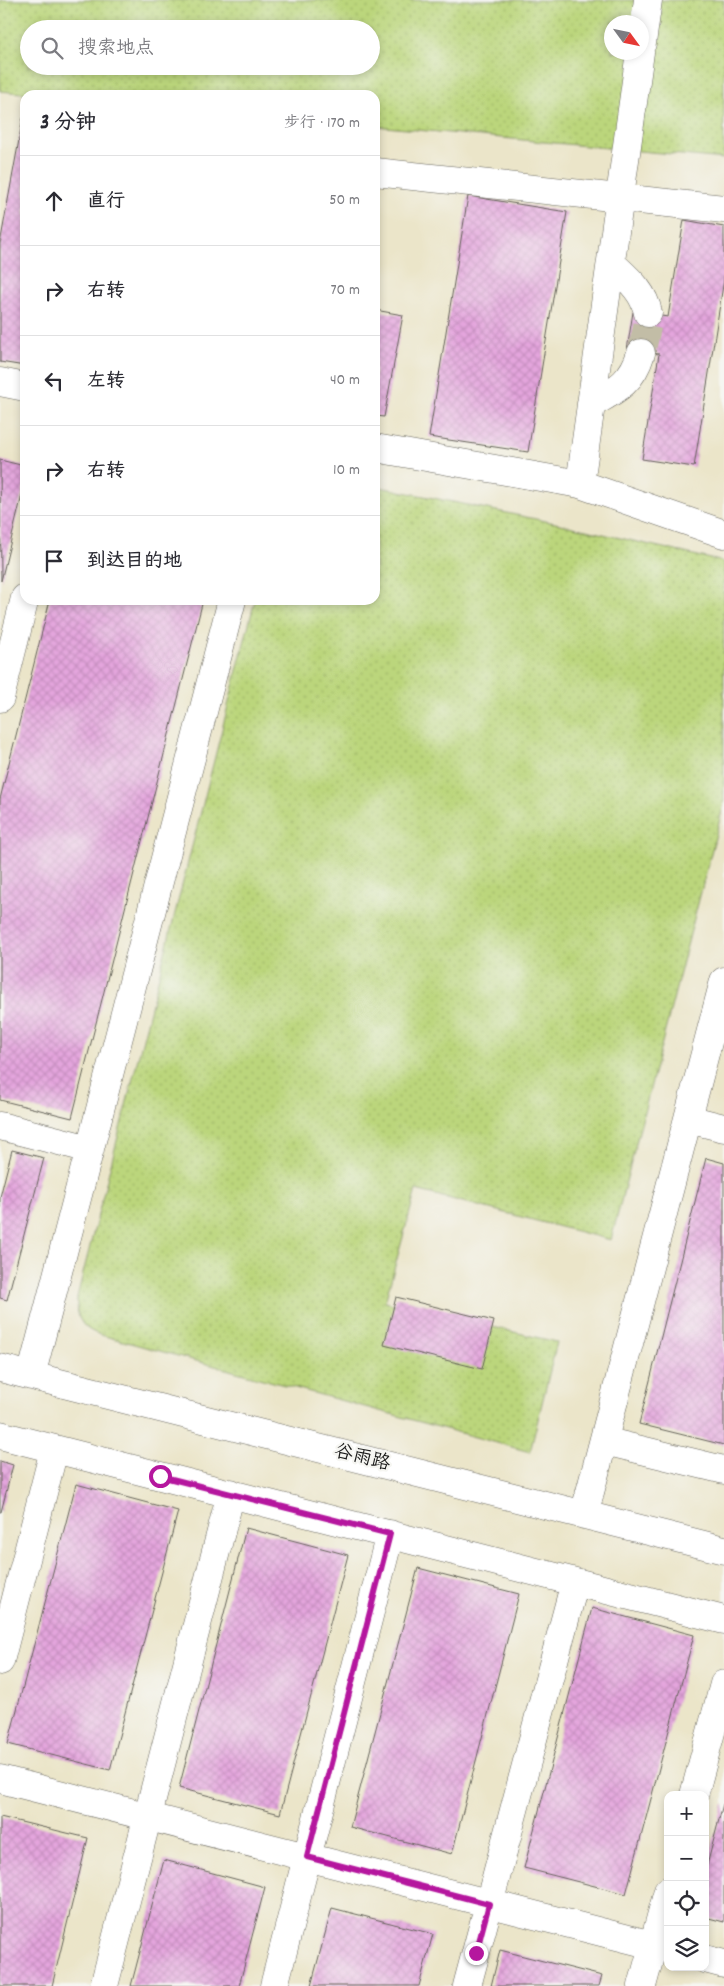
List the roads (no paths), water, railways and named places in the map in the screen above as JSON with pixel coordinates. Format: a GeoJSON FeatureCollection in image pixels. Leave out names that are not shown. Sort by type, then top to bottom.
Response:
{"type":"FeatureCollection","features":[{"type":"Feature","properties":{"kind":"street"},"geometry":{"type":"LineString","coordinates":[[646,15],[648,0]]}},
{"type":"Feature","properties":{"kind":"street"},"geometry":{"type":"LineString","coordinates":[[580,484],[639,60]]}},
{"type":"Feature","properties":{"kind":"street"},"geometry":{"type":"LineString","coordinates":[[380,173],[724,209]]}},
{"type":"Feature","properties":{"kind":"street"},"geometry":{"type":"LineString","coordinates":[[611,263],[638,288],[646,303],[648,313]]}},
{"type":"Feature","properties":{"kind":"street"},"geometry":{"type":"LineString","coordinates":[[591,404],[626,383],[638,365],[641,353]]}},
{"type":"Feature","properties":{"kind":"street"},"geometry":{"type":"LineString","coordinates":[[0,382],[20,386]]}},
{"type":"Feature","properties":{"kind":"street"},"geometry":{"type":"LineString","coordinates":[[380,449],[580,484],[724,534]]}},
{"type":"Feature","properties":{"kind":"street"},"geometry":{"type":"LineString","coordinates":[[0,698],[23,605]]}},
{"type":"Feature","properties":{"kind":"street"},"geometry":{"type":"LineString","coordinates":[[31,1376],[231,605]]}},
{"type":"Feature","properties":{"kind":"street"},"geometry":{"type":"LineString","coordinates":[[584,1515],[724,981]]}},
{"type":"Feature","properties":{"kind":"street"},"geometry":{"type":"LineString","coordinates":[[688,1119],[724,1128]]}},
{"type":"Feature","properties":{"kind":"street"},"geometry":{"type":"LineString","coordinates":[[0,1126],[90,1149]]}},
{"type":"Feature","properties":{"kind":"street","name":"谷雨路"},"geometry":{"type":"LineString","coordinates":[[0,1368],[724,1550]]}},
{"type":"Feature","properties":{"kind":"street"},"geometry":{"type":"LineString","coordinates":[[0,1435],[724,1620]]}},
{"type":"Feature","properties":{"kind":"street"},"geometry":{"type":"LineString","coordinates":[[604,1441],[724,1470]]}},
{"type":"Feature","properties":{"kind":"street"},"geometry":{"type":"LineString","coordinates":[[0,1661],[54,1450]]}},
{"type":"Feature","properties":{"kind":"street"},"geometry":{"type":"LineString","coordinates":[[104,1986],[231,1493]]}},
{"type":"Feature","properties":{"kind":"street"},"geometry":{"type":"LineString","coordinates":[[274,1986],[390,1534]]}},
{"type":"Feature","properties":{"kind":"street"},"geometry":{"type":"LineString","coordinates":[[467,1986],[575,1582]]}},
{"type":"Feature","properties":{"kind":"street"},"geometry":{"type":"LineString","coordinates":[[695,1791],[724,1684]]}},
{"type":"Feature","properties":{"kind":"street"},"geometry":{"type":"LineString","coordinates":[[0,1779],[660,1947]]}},
{"type":"Feature","properties":{"kind":"street"},"geometry":{"type":"LineString","coordinates":[[642,1986],[660,1947],[664,1919]]}},
{"type":"Feature","properties":{"kind":"street"},"geometry":{"type":"LineString","coordinates":[[709,1960],[724,1964]]}},
{"type":"Feature","properties":{"kind":"tunnel"},"geometry":{"type":"LineString","coordinates":[[641,353],[648,323],[648,313]]}}]}
